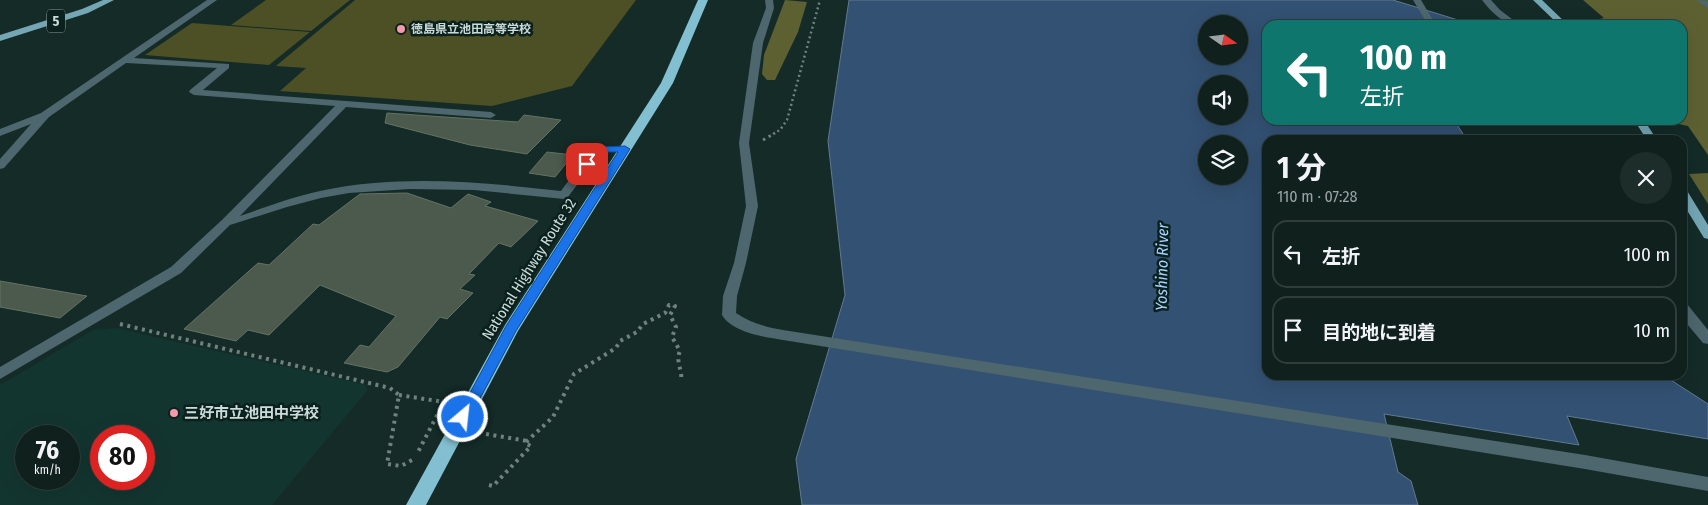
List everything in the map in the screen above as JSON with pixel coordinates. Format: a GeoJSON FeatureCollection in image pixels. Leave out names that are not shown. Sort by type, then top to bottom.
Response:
{"type":"FeatureCollection","features":[{"type":"Feature","properties":{"kind":"highway","name":"National Highway Route 32"},"geometry":{"type":"LineString","coordinates":[[416,505],[511,329],[667,83],[703,0]]}},
{"type":"Feature","properties":{"kind":"main road","name":"5"},"geometry":{"type":"LineString","coordinates":[[0,38],[85,11],[110,0]]}},
{"type":"Feature","properties":{"kind":"main road"},"geometry":{"type":"LineString","coordinates":[[1537,0],[1559,20]]}},
{"type":"Feature","properties":{"kind":"main road"},"geometry":{"type":"LineString","coordinates":[[1687,199],[1708,235]]}},
{"type":"Feature","properties":{"kind":"street"},"geometry":{"type":"LineString","coordinates":[[0,166],[45,116],[213,0]]}},
{"type":"Feature","properties":{"kind":"street"},"geometry":{"type":"LineString","coordinates":[[769,0],[770,8],[758,43],[744,143],[746,166],[752,190],[752,206],[740,263],[730,296],[729,315],[737,322],[755,329],[818,341],[1586,462],[1708,484]]}},
{"type":"Feature","properties":{"kind":"street"},"geometry":{"type":"LineString","coordinates":[[1486,0],[1497,12],[1509,20]]}},
{"type":"Feature","properties":{"kind":"street"},"geometry":{"type":"LineString","coordinates":[[1700,0],[1708,5]]}},
{"type":"Feature","properties":{"kind":"street"},"geometry":{"type":"LineString","coordinates":[[1419,3],[1429,20]]}},
{"type":"Feature","properties":{"kind":"street"},"geometry":{"type":"LineString","coordinates":[[124,60],[226,66],[194,92],[491,115]]}},
{"type":"Feature","properties":{"kind":"street"},"geometry":{"type":"LineString","coordinates":[[0,374],[176,270],[227,222],[343,104]]}},
{"type":"Feature","properties":{"kind":"street"},"geometry":{"type":"LineString","coordinates":[[0,134],[45,116]]}},
{"type":"Feature","properties":{"kind":"street"},"geometry":{"type":"LineString","coordinates":[[227,222],[240,222],[270,209],[322,194],[380,187],[520,189],[564,195],[587,164],[605,149],[625,149]]}},
{"type":"Feature","properties":{"kind":"street"},"geometry":{"type":"LineString","coordinates":[[1687,313],[1708,339]]}},
{"type":"Feature","properties":{"kind":"path"},"geometry":{"type":"LineString","coordinates":[[744,143],[762,140],[780,130],[787,120],[820,0]]}},
{"type":"Feature","properties":{"kind":"path"},"geometry":{"type":"LineString","coordinates":[[489,485],[493,486],[531,446],[525,442],[553,417],[574,374],[616,348],[620,341],[637,332],[643,324],[665,313],[669,305],[675,306],[670,315],[676,327],[672,337],[680,351],[677,358],[682,375],[680,381]]}},
{"type":"Feature","properties":{"kind":"path"},"geometry":{"type":"LineString","coordinates":[[95,318],[390,388],[399,395],[444,402],[414,461],[400,466],[386,464],[399,395]]}},
{"type":"Feature","properties":{"kind":"path"},"geometry":{"type":"LineString","coordinates":[[486,434],[528,441]]}},
{"type":"Feature","properties":{"kind":"shaded area","name":"三好市立池田中学校"},"geometry":{"type":"Polygon","coordinates":[[[116,328],[366,385],[367,391],[272,505],[0,505],[0,385],[93,330],[116,328]]]}},
{"type":"Feature","properties":{"kind":"green space"},"geometry":{"type":"Polygon","coordinates":[[[266,0],[350,0],[311,31],[231,25],[266,0]]]}},
{"type":"Feature","properties":{"kind":"green space","name":"徳島県立池田高等学校"},"geometry":{"type":"Polygon","coordinates":[[[355,0],[636,0],[572,86],[492,106],[280,91],[306,68],[276,66],[355,0]]]}},
{"type":"Feature","properties":{"kind":"green space"},"geometry":{"type":"Polygon","coordinates":[[[785,0],[807,2],[798,32],[775,80],[767,80],[762,74],[764,55],[785,0]]]}},
{"type":"Feature","properties":{"kind":"green space"},"geometry":{"type":"Polygon","coordinates":[[[1583,0],[1708,0],[1708,155],[1688,126],[1683,125],[1687,125],[1687,20],[1594,20],[1604,18],[1583,0]]]}},
{"type":"Feature","properties":{"kind":"green space"},"geometry":{"type":"Polygon","coordinates":[[[192,23],[310,32],[269,65],[145,55],[192,23]]]}},
{"type":"Feature","properties":{"kind":"green space"},"geometry":{"type":"Polygon","coordinates":[[[1708,173],[1708,204],[1689,174],[1708,173]]]}},
{"type":"Feature","properties":{"kind":"water","name":"Yoshino River"},"geometry":{"type":"Polygon","coordinates":[[[849,0],[1393,0],[1458,20],[1262,20],[1262,125],[1457,125],[1464,135],[1262,135],[1262,380],[1671,380],[1708,404],[1708,439],[1567,416],[1579,445],[1384,414],[1398,472],[1411,481],[1418,505],[802,505],[796,459],[845,295],[828,141],[849,0]]]}},
{"type":"Feature","properties":{"kind":"building"},"geometry":{"type":"Polygon","coordinates":[[[387,113],[518,122],[524,115],[561,120],[527,154],[470,145],[385,123],[387,113]]]}},
{"type":"Feature","properties":{"kind":"building"},"geometry":{"type":"Polygon","coordinates":[[[547,152],[573,155],[555,177],[529,173],[547,152]]]}},
{"type":"Feature","properties":{"kind":"building"},"geometry":{"type":"Polygon","coordinates":[[[407,193],[451,208],[468,194],[491,202],[485,206],[538,221],[511,247],[499,243],[469,274],[475,275],[460,289],[473,293],[447,319],[440,317],[398,367],[387,372],[344,363],[360,345],[369,347],[396,316],[320,285],[269,335],[248,330],[236,341],[184,329],[258,263],[269,265],[313,224],[319,225],[360,194],[407,193]]]}},
{"type":"Feature","properties":{"kind":"building"},"geometry":{"type":"Polygon","coordinates":[[[0,281],[87,296],[60,318],[0,307],[0,281]]]}},
{"type":"Feature","properties":{"kind":"place","name":"徳島県立池田高等学校"},"geometry":{"type":"Point","coordinates":[401,29]}},
{"type":"Feature","properties":{"kind":"place","name":"三好市立池田中学校"},"geometry":{"type":"Point","coordinates":[174,413]}},
{"type":"Feature","properties":{"kind":"route"},"geometry":{"type":"LineString","coordinates":[[463,417],[511,329],[625,149],[605,149],[587,164]]}}]}
